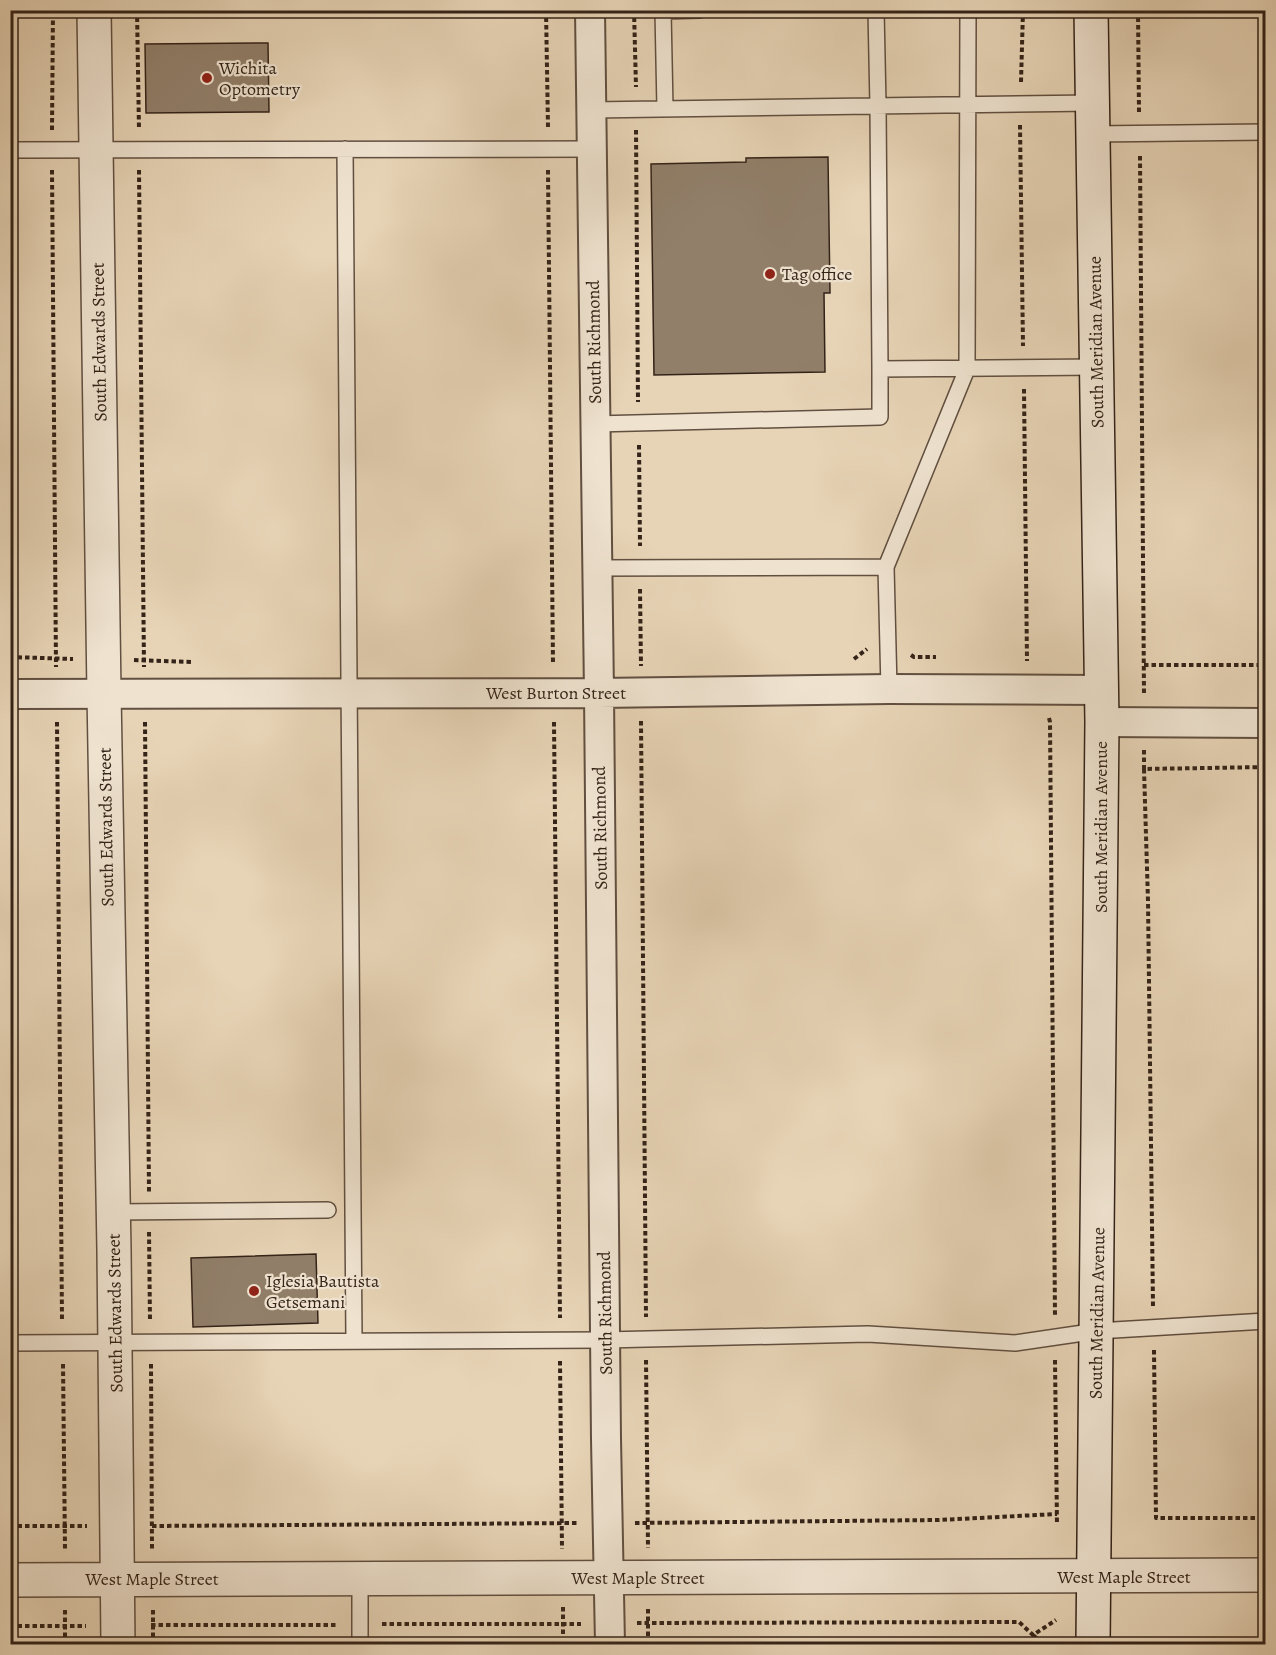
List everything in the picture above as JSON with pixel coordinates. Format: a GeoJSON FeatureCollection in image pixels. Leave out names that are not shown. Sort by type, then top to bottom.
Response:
{"type":"FeatureCollection","features":[{"type":"Feature","properties":{"kind":"street","name":"South Edwards Street"},"geometry":{"type":"LineString","coordinates":[[94,10],[103,660],[114,1212],[118,1635]]}},
{"type":"Feature","properties":{"kind":"street","name":"South Richmond"},"geometry":{"type":"LineString","coordinates":[[590,10],[610,1634]]}},
{"type":"Feature","properties":{"kind":"street","name":"South Meridian Avenue"},"geometry":{"type":"LineString","coordinates":[[1091,10],[1102,706],[1093,1644]]}},
{"type":"Feature","properties":{"kind":"street","name":"West Burton Street"},"geometry":{"type":"LineString","coordinates":[[10,694],[1038,690],[1102,706],[1144,722],[1266,723]]}},
{"type":"Feature","properties":{"kind":"street","name":"West Maple Street"},"geometry":{"type":"LineString","coordinates":[[10,1580],[1266,1575]]}},
{"type":"Feature","properties":{"kind":"lane"},"geometry":{"type":"LineString","coordinates":[[665,109],[663,11],[700,10]]}},
{"type":"Feature","properties":{"kind":"lane"},"geometry":{"type":"LineString","coordinates":[[595,424],[880,417],[879,106],[876,10]]}},
{"type":"Feature","properties":{"kind":"lane"},"geometry":{"type":"LineString","coordinates":[[889,689],[886,567],[967,369],[968,10]]}},
{"type":"Feature","properties":{"kind":"lane"},"geometry":{"type":"LineString","coordinates":[[591,110],[1020,104],[1093,118],[1139,133],[1266,132]]}},
{"type":"Feature","properties":{"kind":"lane"},"geometry":{"type":"LineString","coordinates":[[345,149],[354,1341]]}},
{"type":"Feature","properties":{"kind":"lane"},"geometry":{"type":"LineString","coordinates":[[10,150],[592,149]]}},
{"type":"Feature","properties":{"kind":"lane"},"geometry":{"type":"LineString","coordinates":[[880,369],[1097,367]]}},
{"type":"Feature","properties":{"kind":"lane"},"geometry":{"type":"LineString","coordinates":[[597,568],[886,567]]}},
{"type":"Feature","properties":{"kind":"lane"},"geometry":{"type":"LineString","coordinates":[[114,1212],[328,1210]]}},
{"type":"Feature","properties":{"kind":"lane"},"geometry":{"type":"LineString","coordinates":[[10,1343],[605,1340],[868,1334],[1015,1342],[1097,1331],[1266,1321]]}},
{"type":"Feature","properties":{"kind":"lane"},"geometry":{"type":"LineString","coordinates":[[360,1579],[360,1644]]}},
{"type":"Feature","properties":{"kind":"path"},"geometry":{"type":"LineString","coordinates":[[52,10],[65,1644]]}},
{"type":"Feature","properties":{"kind":"path"},"geometry":{"type":"LineString","coordinates":[[137,10],[153,1644]]}},
{"type":"Feature","properties":{"kind":"path"},"geometry":{"type":"LineString","coordinates":[[546,10],[563,1644]]}},
{"type":"Feature","properties":{"kind":"path"},"geometry":{"type":"LineString","coordinates":[[634,10],[648,1644]]}},
{"type":"Feature","properties":{"kind":"path"},"geometry":{"type":"LineString","coordinates":[[1023,10],[1020,104],[1027,661],[1050,722],[1057,1525]]}},
{"type":"Feature","properties":{"kind":"path"},"geometry":{"type":"LineString","coordinates":[[1138,10],[1144,769],[1148,901],[1156,1518],[1266,1518]]}},
{"type":"Feature","properties":{"kind":"path"},"geometry":{"type":"LineString","coordinates":[[843,659],[855,659],[867,648],[888,647],[897,647],[914,657],[936,657]]}},
{"type":"Feature","properties":{"kind":"path"},"geometry":{"type":"LineString","coordinates":[[10,657],[200,662]]}},
{"type":"Feature","properties":{"kind":"path"},"geometry":{"type":"LineString","coordinates":[[640,662],[652,662]]}},
{"type":"Feature","properties":{"kind":"path"},"geometry":{"type":"LineString","coordinates":[[1144,666],[1266,665]]}},
{"type":"Feature","properties":{"kind":"path"},"geometry":{"type":"LineString","coordinates":[[1144,769],[1266,767]]}},
{"type":"Feature","properties":{"kind":"path"},"geometry":{"type":"LineString","coordinates":[[10,1526],[938,1520],[1057,1514]]}},
{"type":"Feature","properties":{"kind":"path"},"geometry":{"type":"LineString","coordinates":[[1033,1635],[1056,1620]]}},
{"type":"Feature","properties":{"kind":"path"},"geometry":{"type":"LineString","coordinates":[[10,1626],[65,1626],[118,1635],[153,1625],[563,1624],[610,1634],[648,1623],[1019,1622],[1043,1644]]}},
{"type":"Feature","properties":{"kind":"building","name":"Wichita Optometry"},"geometry":{"type":"Polygon","coordinates":[[[268,43],[269,112],[146,113],[145,44],[268,43]]]}},
{"type":"Feature","properties":{"kind":"building"},"geometry":{"type":"Polygon","coordinates":[[[828,157],[830,293],[824,293],[825,372],[654,375],[651,164],[746,162],[746,158],[828,157]]]}},
{"type":"Feature","properties":{"kind":"building","name":"Iglesia Bautista Getsemani"},"geometry":{"type":"Polygon","coordinates":[[[316,1254],[318,1323],[193,1327],[191,1258],[316,1254]]]}},
{"type":"Feature","properties":{"kind":"place","name":"Wichita Optometry"},"geometry":{"type":"Point","coordinates":[207,78]}},
{"type":"Feature","properties":{"kind":"place","name":"Tag office"},"geometry":{"type":"Point","coordinates":[770,274]}},
{"type":"Feature","properties":{"kind":"place","name":"Iglesia Bautista Getsemani"},"geometry":{"type":"Point","coordinates":[254,1291]}}]}
